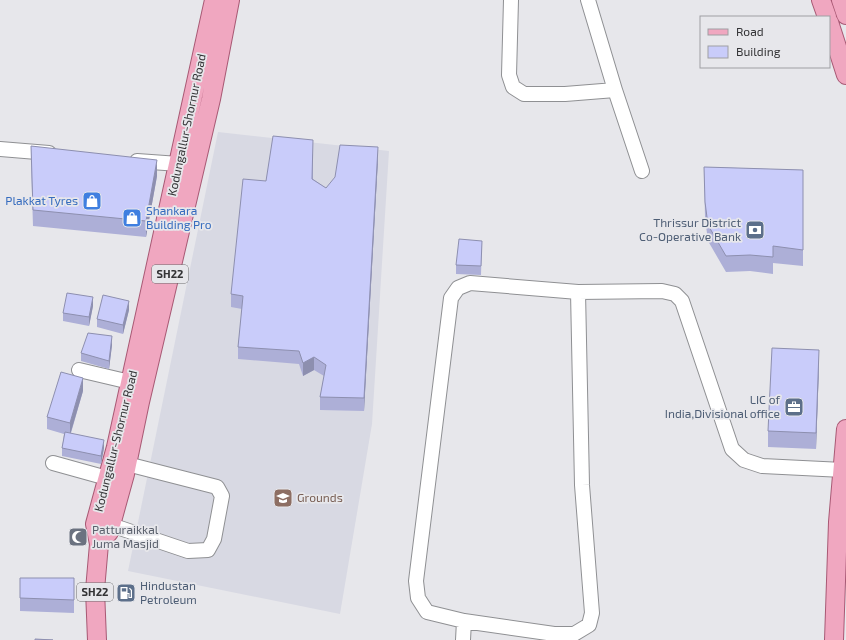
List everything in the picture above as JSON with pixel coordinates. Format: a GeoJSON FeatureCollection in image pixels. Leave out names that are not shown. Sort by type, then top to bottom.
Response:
{"type":"FeatureCollection","features":[{"type":"Feature","properties":{"kind":"main road","name":"Kodungallur-Shornur Road"},"geometry":{"type":"LineString","coordinates":[[98,544],[95,524],[130,382],[214,0]]}},
{"type":"Feature","properties":{"kind":"main road","name":"Kodungallur-Shornur Road"},"geometry":{"type":"LineString","coordinates":[[98,544],[109,532],[127,464],[140,402],[211,99],[230,0]]}},
{"type":"Feature","properties":{"kind":"main road"},"geometry":{"type":"LineString","coordinates":[[821,0],[830,16]]}},
{"type":"Feature","properties":{"kind":"main road"},"geometry":{"type":"LineString","coordinates":[[841,0],[846,15]]}},
{"type":"Feature","properties":{"kind":"main road"},"geometry":{"type":"LineString","coordinates":[[833,22],[846,75]]}},
{"type":"Feature","properties":{"kind":"main road"},"geometry":{"type":"LineString","coordinates":[[834,640],[842,522],[843,470],[846,429]]}},
{"type":"Feature","properties":{"kind":"main road","name":"SH22"},"geometry":{"type":"LineString","coordinates":[[97,640],[95,590],[98,544]]}},
{"type":"Feature","properties":{"kind":"street"},"geometry":{"type":"LineString","coordinates":[[511,0],[509,74],[513,87],[524,94],[565,94],[615,90]]}},
{"type":"Feature","properties":{"kind":"street"},"geometry":{"type":"LineString","coordinates":[[588,0],[615,90],[642,171]]}},
{"type":"Feature","properties":{"kind":"street"},"geometry":{"type":"LineString","coordinates":[[0,149],[63,154]]}},
{"type":"Feature","properties":{"kind":"street"},"geometry":{"type":"LineString","coordinates":[[125,160],[179,164]]}},
{"type":"Feature","properties":{"kind":"street"},"geometry":{"type":"LineString","coordinates":[[578,292],[582,485],[592,613],[589,625],[580,637],[464,621],[427,612],[418,598],[416,581],[451,298],[458,288],[470,283],[578,292],[662,292],[675,294],[682,301],[732,449],[744,460],[762,466],[843,470]]}},
{"type":"Feature","properties":{"kind":"street"},"geometry":{"type":"LineString","coordinates":[[79,370],[130,382]]}},
{"type":"Feature","properties":{"kind":"street"},"geometry":{"type":"LineString","coordinates":[[53,463],[107,478]]}},
{"type":"Feature","properties":{"kind":"street"},"geometry":{"type":"LineString","coordinates":[[111,525],[188,551],[208,550],[214,539],[222,496],[217,487],[127,464]]}},
{"type":"Feature","properties":{"kind":"street"},"geometry":{"type":"LineString","coordinates":[[463,640],[464,621]]}},
{"type":"Feature","properties":{"kind":"shaded area"},"geometry":{"type":"Polygon","coordinates":[[[218,132],[389,151],[372,424],[340,614],[128,571],[218,132]]]}},
{"type":"Feature","properties":{"kind":"building"},"geometry":{"type":"Polygon","coordinates":[[[273,136],[313,140],[312,179],[326,188],[335,177],[340,145],[378,147],[364,398],[320,397],[326,365],[314,357],[303,363],[299,351],[238,347],[243,296],[231,294],[243,179],[266,181],[273,136]]]}},
{"type":"Feature","properties":{"kind":"building","name":"Plakkat Tyres"},"geometry":{"type":"Polygon","coordinates":[[[31,146],[157,160],[146,221],[33,210],[31,146]]]}},
{"type":"Feature","properties":{"kind":"building","name":"Thrissur District Co-Operative Bank"},"geometry":{"type":"Polygon","coordinates":[[[704,167],[803,170],[803,250],[773,246],[773,257],[750,255],[726,256],[708,225],[705,202],[704,167]]]}},
{"type":"Feature","properties":{"kind":"building"},"geometry":{"type":"Polygon","coordinates":[[[459,239],[482,241],[481,266],[456,265],[459,239]]]}},
{"type":"Feature","properties":{"kind":"building"},"geometry":{"type":"Polygon","coordinates":[[[67,293],[93,297],[89,317],[63,313],[67,293]]]}},
{"type":"Feature","properties":{"kind":"building"},"geometry":{"type":"Polygon","coordinates":[[[103,295],[129,301],[123,325],[97,319],[103,295]]]}},
{"type":"Feature","properties":{"kind":"building"},"geometry":{"type":"Polygon","coordinates":[[[88,333],[112,336],[109,361],[81,353],[88,333]]]}},
{"type":"Feature","properties":{"kind":"building","name":"LIC of India,Divisional office"},"geometry":{"type":"Polygon","coordinates":[[[772,348],[819,350],[816,433],[768,431],[772,348]]]}},
{"type":"Feature","properties":{"kind":"building"},"geometry":{"type":"Polygon","coordinates":[[[61,372],[83,378],[70,423],[47,417],[61,372]]]}},
{"type":"Feature","properties":{"kind":"building"},"geometry":{"type":"Polygon","coordinates":[[[65,432],[104,440],[101,456],[62,448],[65,432]]]}},
{"type":"Feature","properties":{"kind":"building"},"geometry":{"type":"Polygon","coordinates":[[[20,578],[74,578],[74,600],[20,598],[20,578]]]}},
{"type":"Feature","properties":{"kind":"place","name":"Plakkat Tyres"},"geometry":{"type":"Point","coordinates":[92,201]}},
{"type":"Feature","properties":{"kind":"place","name":"Shankara Building Pro"},"geometry":{"type":"Point","coordinates":[132,218]}},
{"type":"Feature","properties":{"kind":"place","name":"Thrissur District Co-Operative Bank"},"geometry":{"type":"Point","coordinates":[755,230]}},
{"type":"Feature","properties":{"kind":"place","name":"LIC of India,Divisional office"},"geometry":{"type":"Point","coordinates":[794,407]}},
{"type":"Feature","properties":{"kind":"place","name":"Grounds"},"geometry":{"type":"Point","coordinates":[283,498]}},
{"type":"Feature","properties":{"kind":"place","name":"Patturaikkal Juma Masjid"},"geometry":{"type":"Point","coordinates":[78,537]}},
{"type":"Feature","properties":{"kind":"place","name":"Hindustan Petroleum"},"geometry":{"type":"Point","coordinates":[126,593]}}]}
